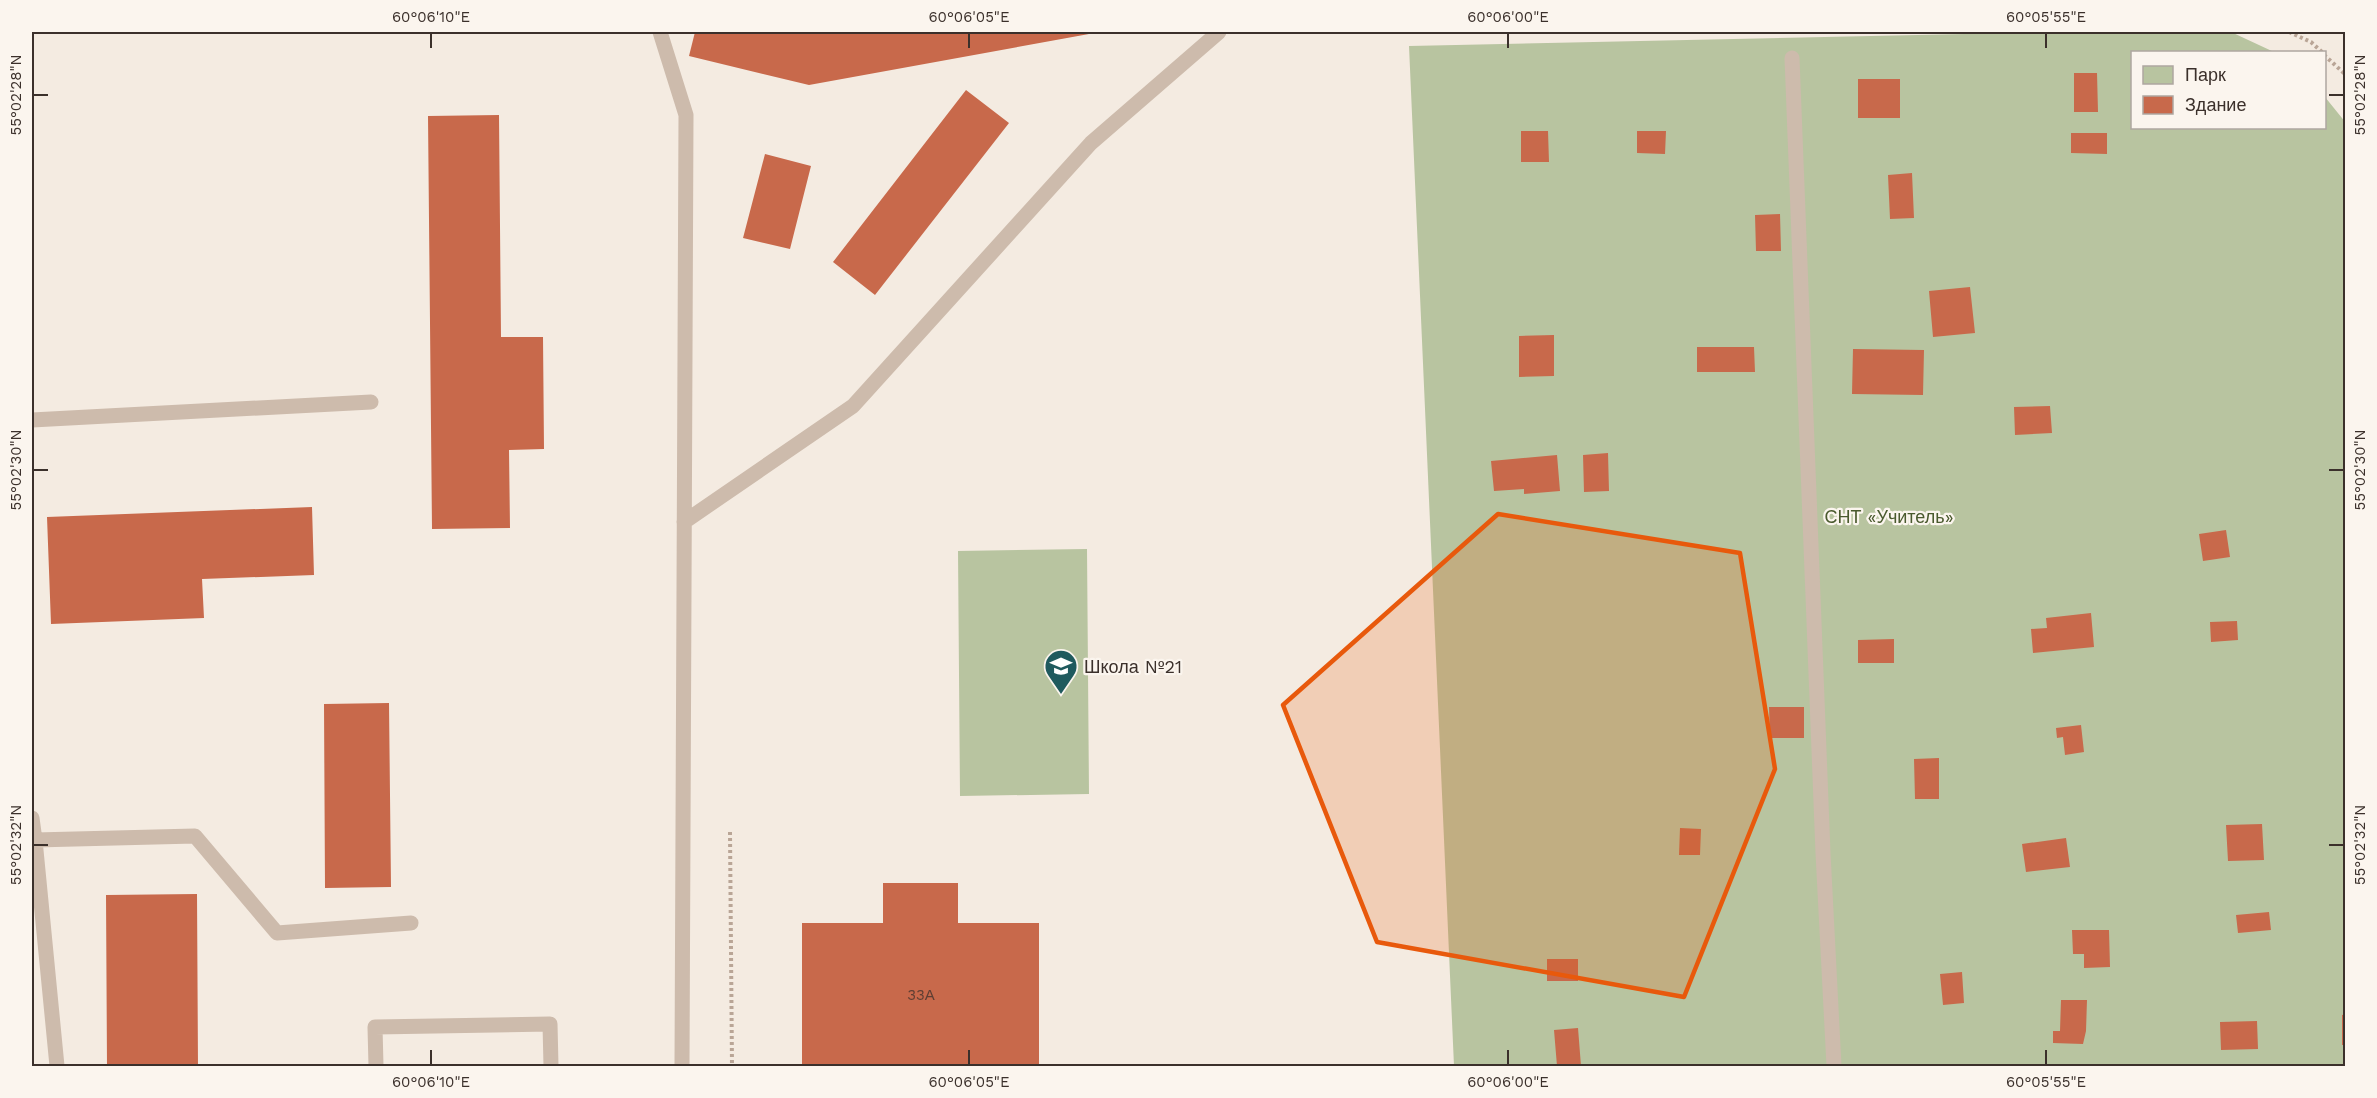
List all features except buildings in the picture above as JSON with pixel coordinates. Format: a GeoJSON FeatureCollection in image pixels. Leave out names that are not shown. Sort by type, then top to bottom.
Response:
{"type":"FeatureCollection","features":[{"type":"Feature","properties":{"kind":"lane"},"geometry":{"type":"LineString","coordinates":[[660,32],[686,115],[682,1066]]}},
{"type":"Feature","properties":{"kind":"lane"},"geometry":{"type":"LineString","coordinates":[[684,522],[853,406],[1090,143],[1219,32]]}},
{"type":"Feature","properties":{"kind":"lane"},"geometry":{"type":"LineString","coordinates":[[1792,58],[1823,853],[1834,1066]]}},
{"type":"Feature","properties":{"kind":"lane"},"geometry":{"type":"LineString","coordinates":[[32,420],[371,402]]}},
{"type":"Feature","properties":{"kind":"lane"},"geometry":{"type":"LineString","coordinates":[[32,818],[57,1066]]}},
{"type":"Feature","properties":{"kind":"lane"},"geometry":{"type":"LineString","coordinates":[[34,840],[195,836],[277,933],[411,923]]}},
{"type":"Feature","properties":{"kind":"lane"},"geometry":{"type":"LineString","coordinates":[[376,1066],[375,1028],[550,1024],[551,1066]]}},
{"type":"Feature","properties":{"kind":"path"},"geometry":{"type":"LineString","coordinates":[[2289,32],[2311,42],[2320,51]]}},
{"type":"Feature","properties":{"kind":"path"},"geometry":{"type":"LineString","coordinates":[[2326,57],[2346,75]]}},
{"type":"Feature","properties":{"kind":"path"},"geometry":{"type":"LineString","coordinates":[[730,832],[732,1066]]}},
{"type":"Feature","properties":{"kind":"highlighted area"},"geometry":{"type":"Polygon","coordinates":[[[1498,514],[1740,553],[1775,769],[1684,997],[1377,942],[1283,705],[1498,514]]]}},
{"type":"Feature","properties":{"kind":"green space","name":"СНТ «Учитель»"},"geometry":{"type":"Polygon","coordinates":[[[2060,32],[2231,32],[2272,51],[2131,51],[2131,129],[2326,129],[2326,98],[2346,123],[2345,1066],[1454,1066],[1409,46],[2060,32]]]}},
{"type":"Feature","properties":{"kind":"green space"},"geometry":{"type":"Polygon","coordinates":[[[1087,549],[1089,794],[960,796],[958,551],[1087,549]]]}},
{"type":"Feature","properties":{"kind":"place","name":"Школа №21"},"geometry":{"type":"Point","coordinates":[1061,695]}}]}
